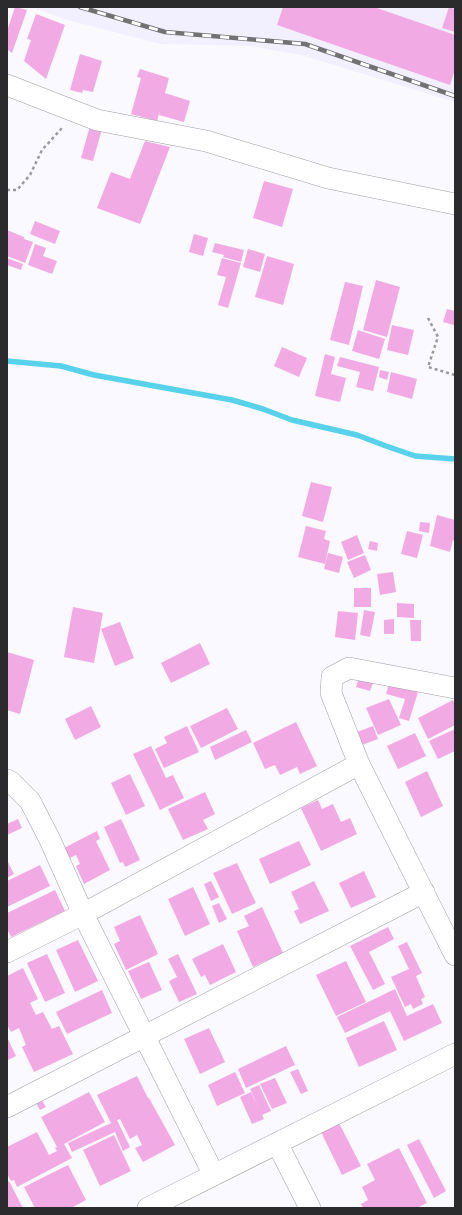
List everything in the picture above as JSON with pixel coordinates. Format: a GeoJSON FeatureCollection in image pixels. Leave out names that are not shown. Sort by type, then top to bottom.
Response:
{"type":"FeatureCollection","features":[{"type":"Feature","properties":{"kind":"street"},"geometry":{"type":"LineString","coordinates":[[7,85],[97,120],[206,141],[328,178],[455,204]]}},
{"type":"Feature","properties":{"kind":"street"},"geometry":{"type":"LineString","coordinates":[[455,688],[349,668],[332,677],[331,693],[359,764],[455,955]]}},
{"type":"Feature","properties":{"kind":"street"},"geometry":{"type":"LineString","coordinates":[[7,952],[83,914],[359,764]]}},
{"type":"Feature","properties":{"kind":"street"},"geometry":{"type":"LineString","coordinates":[[7,780],[11,782],[30,801],[50,840],[83,914],[214,1175]]}},
{"type":"Feature","properties":{"kind":"street"},"geometry":{"type":"LineString","coordinates":[[7,1107],[424,892]]}},
{"type":"Feature","properties":{"kind":"street"},"geometry":{"type":"LineString","coordinates":[[148,1208],[455,1054]]}},
{"type":"Feature","properties":{"kind":"street"},"geometry":{"type":"LineString","coordinates":[[277,1143],[310,1208]]}},
{"type":"Feature","properties":{"kind":"path"},"geometry":{"type":"LineString","coordinates":[[7,190],[17,190],[30,175],[42,150],[78,113]]}},
{"type":"Feature","properties":{"kind":"path"},"geometry":{"type":"LineString","coordinates":[[428,318],[438,337],[428,367],[455,375]]}},
{"type":"Feature","properties":{"kind":"shaded area"},"geometry":{"type":"Polygon","coordinates":[[[30,7],[455,7],[455,102],[301,55],[249,46],[160,44],[64,19],[30,7]]]}},
{"type":"Feature","properties":{"kind":"building"},"geometry":{"type":"Polygon","coordinates":[[[15,7],[27,10],[12,53],[7,49],[7,31],[15,7]]]}},
{"type":"Feature","properties":{"kind":"building"},"geometry":{"type":"Polygon","coordinates":[[[283,7],[374,7],[455,35],[455,69],[450,85],[277,25],[283,7]]]}},
{"type":"Feature","properties":{"kind":"building"},"geometry":{"type":"Polygon","coordinates":[[[449,7],[455,9],[455,32],[442,28],[449,7]]]}},
{"type":"Feature","properties":{"kind":"building"},"geometry":{"type":"Polygon","coordinates":[[[36,14],[65,25],[46,79],[24,61],[31,40],[27,39],[36,14]]]}},
{"type":"Feature","properties":{"kind":"building"},"geometry":{"type":"Polygon","coordinates":[[[80,54],[102,61],[93,92],[83,90],[82,93],[70,90],[80,54]]]}},
{"type":"Feature","properties":{"kind":"building"},"geometry":{"type":"Polygon","coordinates":[[[140,69],[169,78],[165,93],[190,101],[184,122],[159,115],[160,110],[157,121],[131,114],[141,78],[137,77],[140,69]]]}},
{"type":"Feature","properties":{"kind":"building"},"geometry":{"type":"Polygon","coordinates":[[[90,126],[102,129],[93,161],[81,158],[90,126]]]}},
{"type":"Feature","properties":{"kind":"building"},"geometry":{"type":"Polygon","coordinates":[[[145,141],[170,147],[140,224],[97,208],[111,172],[130,179],[145,141]]]}},
{"type":"Feature","properties":{"kind":"building"},"geometry":{"type":"Polygon","coordinates":[[[264,181],[293,189],[282,227],[253,218],[264,181]]]}},
{"type":"Feature","properties":{"kind":"building"},"geometry":{"type":"Polygon","coordinates":[[[35,221],[60,231],[55,244],[30,234],[35,221]]]}},
{"type":"Feature","properties":{"kind":"building"},"geometry":{"type":"Polygon","coordinates":[[[7,230],[33,242],[25,263],[7,256],[7,230]]]}},
{"type":"Feature","properties":{"kind":"building"},"geometry":{"type":"Polygon","coordinates":[[[194,234],[208,238],[203,256],[189,252],[194,234]]]}},
{"type":"Feature","properties":{"kind":"building"},"geometry":{"type":"Polygon","coordinates":[[[215,243],[244,250],[241,262],[212,252],[215,243]]]}},
{"type":"Feature","properties":{"kind":"building"},"geometry":{"type":"Polygon","coordinates":[[[35,244],[46,248],[43,256],[57,261],[52,274],[28,265],[35,244]]]}},
{"type":"Feature","properties":{"kind":"building"},"geometry":{"type":"Polygon","coordinates":[[[248,249],[265,254],[260,272],[243,267],[248,249]]]}},
{"type":"Feature","properties":{"kind":"building"},"geometry":{"type":"Polygon","coordinates":[[[267,256],[294,264],[283,305],[255,297],[267,256]]]}},
{"type":"Feature","properties":{"kind":"building"},"geometry":{"type":"Polygon","coordinates":[[[7,258],[23,264],[21,270],[7,265],[7,258]]]}},
{"type":"Feature","properties":{"kind":"building"},"geometry":{"type":"Polygon","coordinates":[[[222,258],[241,263],[228,308],[218,305],[226,277],[217,275],[222,258]]]}},
{"type":"Feature","properties":{"kind":"building"},"geometry":{"type":"Polygon","coordinates":[[[376,280],[400,287],[387,337],[363,330],[376,280]]]}},
{"type":"Feature","properties":{"kind":"building"},"geometry":{"type":"Polygon","coordinates":[[[345,282],[363,286],[349,345],[330,340],[345,282]]]}},
{"type":"Feature","properties":{"kind":"building"},"geometry":{"type":"Polygon","coordinates":[[[447,309],[455,311],[454,325],[443,322],[447,309]]]}},
{"type":"Feature","properties":{"kind":"building"},"geometry":{"type":"Polygon","coordinates":[[[392,325],[414,330],[408,355],[387,350],[392,325]]]}},
{"type":"Feature","properties":{"kind":"building"},"geometry":{"type":"Polygon","coordinates":[[[358,330],[385,339],[379,359],[352,351],[358,330]]]}},
{"type":"Feature","properties":{"kind":"building"},"geometry":{"type":"Polygon","coordinates":[[[282,347],[307,358],[299,377],[274,366],[282,347]]]}},
{"type":"Feature","properties":{"kind":"building"},"geometry":{"type":"Polygon","coordinates":[[[325,354],[335,357],[331,374],[346,378],[340,402],[315,396],[325,354]]]}},
{"type":"Feature","properties":{"kind":"building"},"geometry":{"type":"Polygon","coordinates":[[[340,357],[379,367],[373,391],[356,387],[360,372],[337,366],[340,357]]]}},
{"type":"Feature","properties":{"kind":"building"},"geometry":{"type":"Polygon","coordinates":[[[380,370],[389,372],[387,380],[379,377],[380,370]]]}},
{"type":"Feature","properties":{"kind":"building"},"geometry":{"type":"Polygon","coordinates":[[[391,372],[417,379],[412,399],[387,392],[391,372]]]}},
{"type":"Feature","properties":{"kind":"building"},"geometry":{"type":"Polygon","coordinates":[[[311,482],[332,487],[323,522],[302,516],[311,482]]]}},
{"type":"Feature","properties":{"kind":"building"},"geometry":{"type":"Polygon","coordinates":[[[437,515],[455,520],[455,541],[453,540],[450,552],[430,546],[437,515]]]}},
{"type":"Feature","properties":{"kind":"building"},"geometry":{"type":"Polygon","coordinates":[[[420,522],[430,523],[429,533],[419,531],[420,522]]]}},
{"type":"Feature","properties":{"kind":"building"},"geometry":{"type":"Polygon","coordinates":[[[306,526],[326,531],[324,539],[330,541],[325,564],[298,557],[306,526]]]}},
{"type":"Feature","properties":{"kind":"building"},"geometry":{"type":"Polygon","coordinates":[[[407,531],[423,535],[417,558],[401,554],[407,531]]]}},
{"type":"Feature","properties":{"kind":"building"},"geometry":{"type":"Polygon","coordinates":[[[357,535],[364,553],[348,560],[341,542],[357,535]]]}},
{"type":"Feature","properties":{"kind":"building"},"geometry":{"type":"Polygon","coordinates":[[[370,541],[378,543],[377,551],[368,549],[370,541]]]}},
{"type":"Feature","properties":{"kind":"building"},"geometry":{"type":"Polygon","coordinates":[[[328,553],[343,557],[339,573],[324,569],[328,553]]]}},
{"type":"Feature","properties":{"kind":"building"},"geometry":{"type":"Polygon","coordinates":[[[365,555],[371,570],[354,578],[347,562],[365,555]]]}},
{"type":"Feature","properties":{"kind":"building"},"geometry":{"type":"Polygon","coordinates":[[[393,572],[396,592],[380,595],[377,574],[393,572]]]}},
{"type":"Feature","properties":{"kind":"building"},"geometry":{"type":"Polygon","coordinates":[[[354,588],[371,588],[371,607],[354,607],[354,588]]]}},
{"type":"Feature","properties":{"kind":"building"},"geometry":{"type":"Polygon","coordinates":[[[397,603],[414,604],[414,618],[397,617],[397,603]]]}},
{"type":"Feature","properties":{"kind":"building"},"geometry":{"type":"Polygon","coordinates":[[[73,607],[103,613],[94,663],[64,657],[73,607]]]}},
{"type":"Feature","properties":{"kind":"building"},"geometry":{"type":"Polygon","coordinates":[[[364,610],[375,612],[370,637],[360,635],[364,610]]]}},
{"type":"Feature","properties":{"kind":"building"},"geometry":{"type":"Polygon","coordinates":[[[338,611],[358,613],[355,640],[335,637],[338,611]]]}},
{"type":"Feature","properties":{"kind":"building"},"geometry":{"type":"Polygon","coordinates":[[[394,619],[394,634],[384,634],[384,620],[394,619]]]}},
{"type":"Feature","properties":{"kind":"building"},"geometry":{"type":"Polygon","coordinates":[[[410,620],[421,620],[421,641],[411,641],[410,620]]]}},
{"type":"Feature","properties":{"kind":"building"},"geometry":{"type":"Polygon","coordinates":[[[120,622],[134,658],[115,666],[101,629],[120,622]]]}},
{"type":"Feature","properties":{"kind":"building"},"geometry":{"type":"Polygon","coordinates":[[[200,643],[210,664],[171,683],[161,663],[200,643]]]}},
{"type":"Feature","properties":{"kind":"building"},"geometry":{"type":"Polygon","coordinates":[[[7,652],[34,660],[20,714],[7,710],[7,652]]]}},
{"type":"Feature","properties":{"kind":"building"},"geometry":{"type":"Polygon","coordinates":[[[360,675],[374,680],[370,691],[356,687],[360,675]]]}},
{"type":"Feature","properties":{"kind":"building"},"geometry":{"type":"Polygon","coordinates":[[[389,684],[418,692],[409,721],[399,718],[405,699],[386,694],[389,684]]]}},
{"type":"Feature","properties":{"kind":"building"},"geometry":{"type":"Polygon","coordinates":[[[389,699],[401,725],[378,735],[366,708],[389,699]]]}},
{"type":"Feature","properties":{"kind":"building"},"geometry":{"type":"Polygon","coordinates":[[[453,700],[455,704],[455,725],[428,739],[418,718],[453,700]]]}},
{"type":"Feature","properties":{"kind":"building"},"geometry":{"type":"Polygon","coordinates":[[[91,706],[101,727],[75,740],[65,719],[91,706]]]}},
{"type":"Feature","properties":{"kind":"building"},"geometry":{"type":"Polygon","coordinates":[[[227,708],[238,729],[201,748],[190,726],[227,708]]]}},
{"type":"Feature","properties":{"kind":"building"},"geometry":{"type":"Polygon","coordinates":[[[296,722],[317,766],[300,774],[297,767],[280,775],[275,765],[265,769],[253,743],[296,722]]]}},
{"type":"Feature","properties":{"kind":"building"},"geometry":{"type":"Polygon","coordinates":[[[187,726],[199,752],[164,768],[155,749],[167,743],[164,737],[187,726]]]}},
{"type":"Feature","properties":{"kind":"building"},"geometry":{"type":"Polygon","coordinates":[[[373,726],[378,739],[362,745],[357,732],[373,726]]]}},
{"type":"Feature","properties":{"kind":"building"},"geometry":{"type":"Polygon","coordinates":[[[455,729],[455,751],[438,759],[429,741],[455,729]]]}},
{"type":"Feature","properties":{"kind":"building"},"geometry":{"type":"Polygon","coordinates":[[[246,730],[252,742],[215,760],[210,747],[246,730]]]}},
{"type":"Feature","properties":{"kind":"building"},"geometry":{"type":"Polygon","coordinates":[[[415,733],[426,756],[398,769],[387,746],[415,733]]]}},
{"type":"Feature","properties":{"kind":"building"},"geometry":{"type":"Polygon","coordinates":[[[151,746],[166,778],[173,775],[184,798],[160,810],[133,754],[151,746]]]}},
{"type":"Feature","properties":{"kind":"building"},"geometry":{"type":"Polygon","coordinates":[[[427,771],[443,806],[421,817],[405,782],[427,771]]]}},
{"type":"Feature","properties":{"kind":"building"},"geometry":{"type":"Polygon","coordinates":[[[130,774],[145,806],[126,815],[111,783],[130,774]]]}},
{"type":"Feature","properties":{"kind":"building"},"geometry":{"type":"Polygon","coordinates":[[[205,792],[215,814],[203,820],[208,829],[183,840],[168,809],[205,792]]]}},
{"type":"Feature","properties":{"kind":"building"},"geometry":{"type":"Polygon","coordinates":[[[318,800],[322,809],[333,804],[341,822],[350,818],[357,834],[321,851],[301,808],[318,800]]]}},
{"type":"Feature","properties":{"kind":"building"},"geometry":{"type":"Polygon","coordinates":[[[18,819],[22,828],[7,835],[7,824],[18,819]]]}},
{"type":"Feature","properties":{"kind":"building"},"geometry":{"type":"Polygon","coordinates":[[[121,819],[140,860],[125,867],[123,862],[120,863],[104,827],[121,819]]]}},
{"type":"Feature","properties":{"kind":"building"},"geometry":{"type":"Polygon","coordinates":[[[97,831],[100,839],[96,841],[110,870],[84,884],[76,866],[80,864],[76,855],[66,860],[62,849],[97,831]]]}},
{"type":"Feature","properties":{"kind":"building"},"geometry":{"type":"Polygon","coordinates":[[[299,841],[311,865],[270,884],[259,859],[299,841]]]}},
{"type":"Feature","properties":{"kind":"building"},"geometry":{"type":"Polygon","coordinates":[[[7,860],[14,874],[7,878],[7,860]]]}},
{"type":"Feature","properties":{"kind":"building"},"geometry":{"type":"Polygon","coordinates":[[[237,863],[256,903],[232,914],[213,873],[237,863]]]}},
{"type":"Feature","properties":{"kind":"building"},"geometry":{"type":"Polygon","coordinates":[[[40,865],[50,886],[7,907],[7,881],[40,865]]]}},
{"type":"Feature","properties":{"kind":"building"},"geometry":{"type":"Polygon","coordinates":[[[364,871],[376,897],[351,908],[339,883],[364,871]]]}},
{"type":"Feature","properties":{"kind":"building"},"geometry":{"type":"Polygon","coordinates":[[[211,881],[219,897],[211,901],[204,884],[211,881]]]}},
{"type":"Feature","properties":{"kind":"building"},"geometry":{"type":"Polygon","coordinates":[[[314,881],[329,911],[300,924],[294,911],[299,909],[291,892],[314,881]]]}},
{"type":"Feature","properties":{"kind":"building"},"geometry":{"type":"Polygon","coordinates":[[[193,887],[210,924],[185,936],[168,899],[193,887]]]}},
{"type":"Feature","properties":{"kind":"building"},"geometry":{"type":"Polygon","coordinates":[[[55,890],[65,911],[11,937],[7,929],[7,913],[55,890]]]}},
{"type":"Feature","properties":{"kind":"building"},"geometry":{"type":"Polygon","coordinates":[[[219,903],[227,919],[219,923],[212,906],[219,903]]]}},
{"type":"Feature","properties":{"kind":"building"},"geometry":{"type":"Polygon","coordinates":[[[262,907],[283,953],[253,967],[237,931],[249,926],[244,916],[262,907]]]}},
{"type":"Feature","properties":{"kind":"building"},"geometry":{"type":"Polygon","coordinates":[[[140,915],[158,954],[126,970],[114,944],[120,941],[114,927],[140,915]]]}},
{"type":"Feature","properties":{"kind":"building"},"geometry":{"type":"Polygon","coordinates":[[[388,927],[394,939],[369,952],[385,984],[373,990],[350,946],[388,927]]]}},
{"type":"Feature","properties":{"kind":"building"},"geometry":{"type":"Polygon","coordinates":[[[78,940],[98,981],[75,992],[56,950],[78,940]]]}},
{"type":"Feature","properties":{"kind":"building"},"geometry":{"type":"Polygon","coordinates":[[[407,942],[422,973],[416,976],[425,997],[421,999],[423,1004],[413,1009],[411,1004],[405,1007],[391,977],[409,969],[398,946],[407,942]]]}},
{"type":"Feature","properties":{"kind":"building"},"geometry":{"type":"Polygon","coordinates":[[[223,944],[236,972],[210,985],[205,975],[201,977],[192,959],[223,944]]]}},
{"type":"Feature","properties":{"kind":"building"},"geometry":{"type":"Polygon","coordinates":[[[47,954],[65,993],[45,1002],[27,963],[47,954]]]}},
{"type":"Feature","properties":{"kind":"building"},"geometry":{"type":"Polygon","coordinates":[[[178,954],[197,994],[179,1002],[169,981],[177,977],[168,959],[178,954]]]}},
{"type":"Feature","properties":{"kind":"building"},"geometry":{"type":"Polygon","coordinates":[[[346,961],[366,1002],[336,1016],[316,975],[346,961]]]}},
{"type":"Feature","properties":{"kind":"building"},"geometry":{"type":"Polygon","coordinates":[[[149,962],[162,990],[141,999],[128,971],[149,962]]]}},
{"type":"Feature","properties":{"kind":"building"},"geometry":{"type":"Polygon","coordinates":[[[23,968],[38,999],[30,1003],[36,1015],[43,1012],[52,1029],[59,1026],[73,1054],[34,1072],[22,1047],[26,1045],[19,1028],[11,1032],[7,1025],[7,976],[23,968]]]}},
{"type":"Feature","properties":{"kind":"building"},"geometry":{"type":"Polygon","coordinates":[[[395,989],[407,1016],[433,1004],[442,1023],[404,1041],[390,1011],[345,1033],[337,1017],[395,989]]]}},
{"type":"Feature","properties":{"kind":"building"},"geometry":{"type":"Polygon","coordinates":[[[102,990],[112,1013],[67,1034],[56,1012],[102,990]]]}},
{"type":"Feature","properties":{"kind":"building"},"geometry":{"type":"Polygon","coordinates":[[[384,1021],[397,1050],[359,1067],[346,1038],[384,1021]]]}},
{"type":"Feature","properties":{"kind":"building"},"geometry":{"type":"Polygon","coordinates":[[[209,1028],[225,1062],[200,1074],[184,1039],[209,1028]]]}},
{"type":"Feature","properties":{"kind":"building"},"geometry":{"type":"Polygon","coordinates":[[[7,1037],[16,1056],[8,1060],[7,1058],[7,1037]]]}},
{"type":"Feature","properties":{"kind":"building"},"geometry":{"type":"Polygon","coordinates":[[[286,1046],[295,1065],[246,1088],[238,1069],[286,1046]]]}},
{"type":"Feature","properties":{"kind":"building"},"geometry":{"type":"Polygon","coordinates":[[[298,1069],[308,1091],[301,1094],[290,1072],[298,1069]]]}},
{"type":"Feature","properties":{"kind":"building"},"geometry":{"type":"Polygon","coordinates":[[[235,1072],[245,1093],[217,1106],[208,1085],[235,1072]]]}},
{"type":"Feature","properties":{"kind":"building"},"geometry":{"type":"Polygon","coordinates":[[[137,1076],[175,1145],[143,1162],[135,1148],[142,1145],[137,1135],[130,1139],[120,1119],[117,1120],[130,1147],[123,1151],[115,1132],[72,1152],[68,1143],[111,1123],[97,1095],[137,1076]]]}},
{"type":"Feature","properties":{"kind":"building"},"geometry":{"type":"Polygon","coordinates":[[[275,1078],[287,1103],[272,1109],[260,1084],[275,1078]]]}},
{"type":"Feature","properties":{"kind":"building"},"geometry":{"type":"Polygon","coordinates":[[[259,1085],[271,1111],[262,1115],[250,1089],[259,1085]]]}},
{"type":"Feature","properties":{"kind":"building"},"geometry":{"type":"Polygon","coordinates":[[[89,1092],[105,1122],[64,1144],[72,1158],[17,1187],[14,1180],[11,1181],[7,1174],[7,1147],[37,1132],[49,1155],[57,1151],[55,1148],[57,1147],[41,1117],[89,1092]]]}},
{"type":"Feature","properties":{"kind":"building"},"geometry":{"type":"Polygon","coordinates":[[[251,1092],[264,1119],[252,1124],[240,1097],[251,1092]]]}},
{"type":"Feature","properties":{"kind":"building"},"geometry":{"type":"Polygon","coordinates":[[[39,1096],[46,1107],[40,1110],[34,1099],[39,1096]]]}},
{"type":"Feature","properties":{"kind":"building"},"geometry":{"type":"Polygon","coordinates":[[[339,1123],[361,1166],[342,1175],[321,1132],[339,1123]]]}},
{"type":"Feature","properties":{"kind":"building"},"geometry":{"type":"Polygon","coordinates":[[[114,1135],[131,1171],[100,1186],[83,1150],[114,1135]]]}},
{"type":"Feature","properties":{"kind":"building"},"geometry":{"type":"Polygon","coordinates":[[[419,1139],[446,1191],[434,1198],[407,1145],[419,1139]]]}},
{"type":"Feature","properties":{"kind":"building"},"geometry":{"type":"Polygon","coordinates":[[[399,1148],[427,1203],[417,1208],[363,1208],[361,1204],[368,1200],[362,1187],[375,1180],[367,1164],[399,1148]]]}},
{"type":"Feature","properties":{"kind":"building"},"geometry":{"type":"Polygon","coordinates":[[[68,1165],[86,1200],[71,1208],[35,1208],[24,1187],[68,1165]]]}},
{"type":"Feature","properties":{"kind":"building"},"geometry":{"type":"Polygon","coordinates":[[[9,1181],[23,1208],[7,1208],[7,1182],[9,1181]]]}},
{"type":"Feature","properties":{"kind":"waterway"},"geometry":{"type":"LineString","coordinates":[[7,361],[61,366],[94,375],[232,400],[263,409],[292,420],[357,435],[415,456],[455,459]]}},
{"type":"Feature","properties":{"kind":"railway"},"geometry":{"type":"LineString","coordinates":[[80,7],[165,32],[305,44],[455,96]]}}]}
